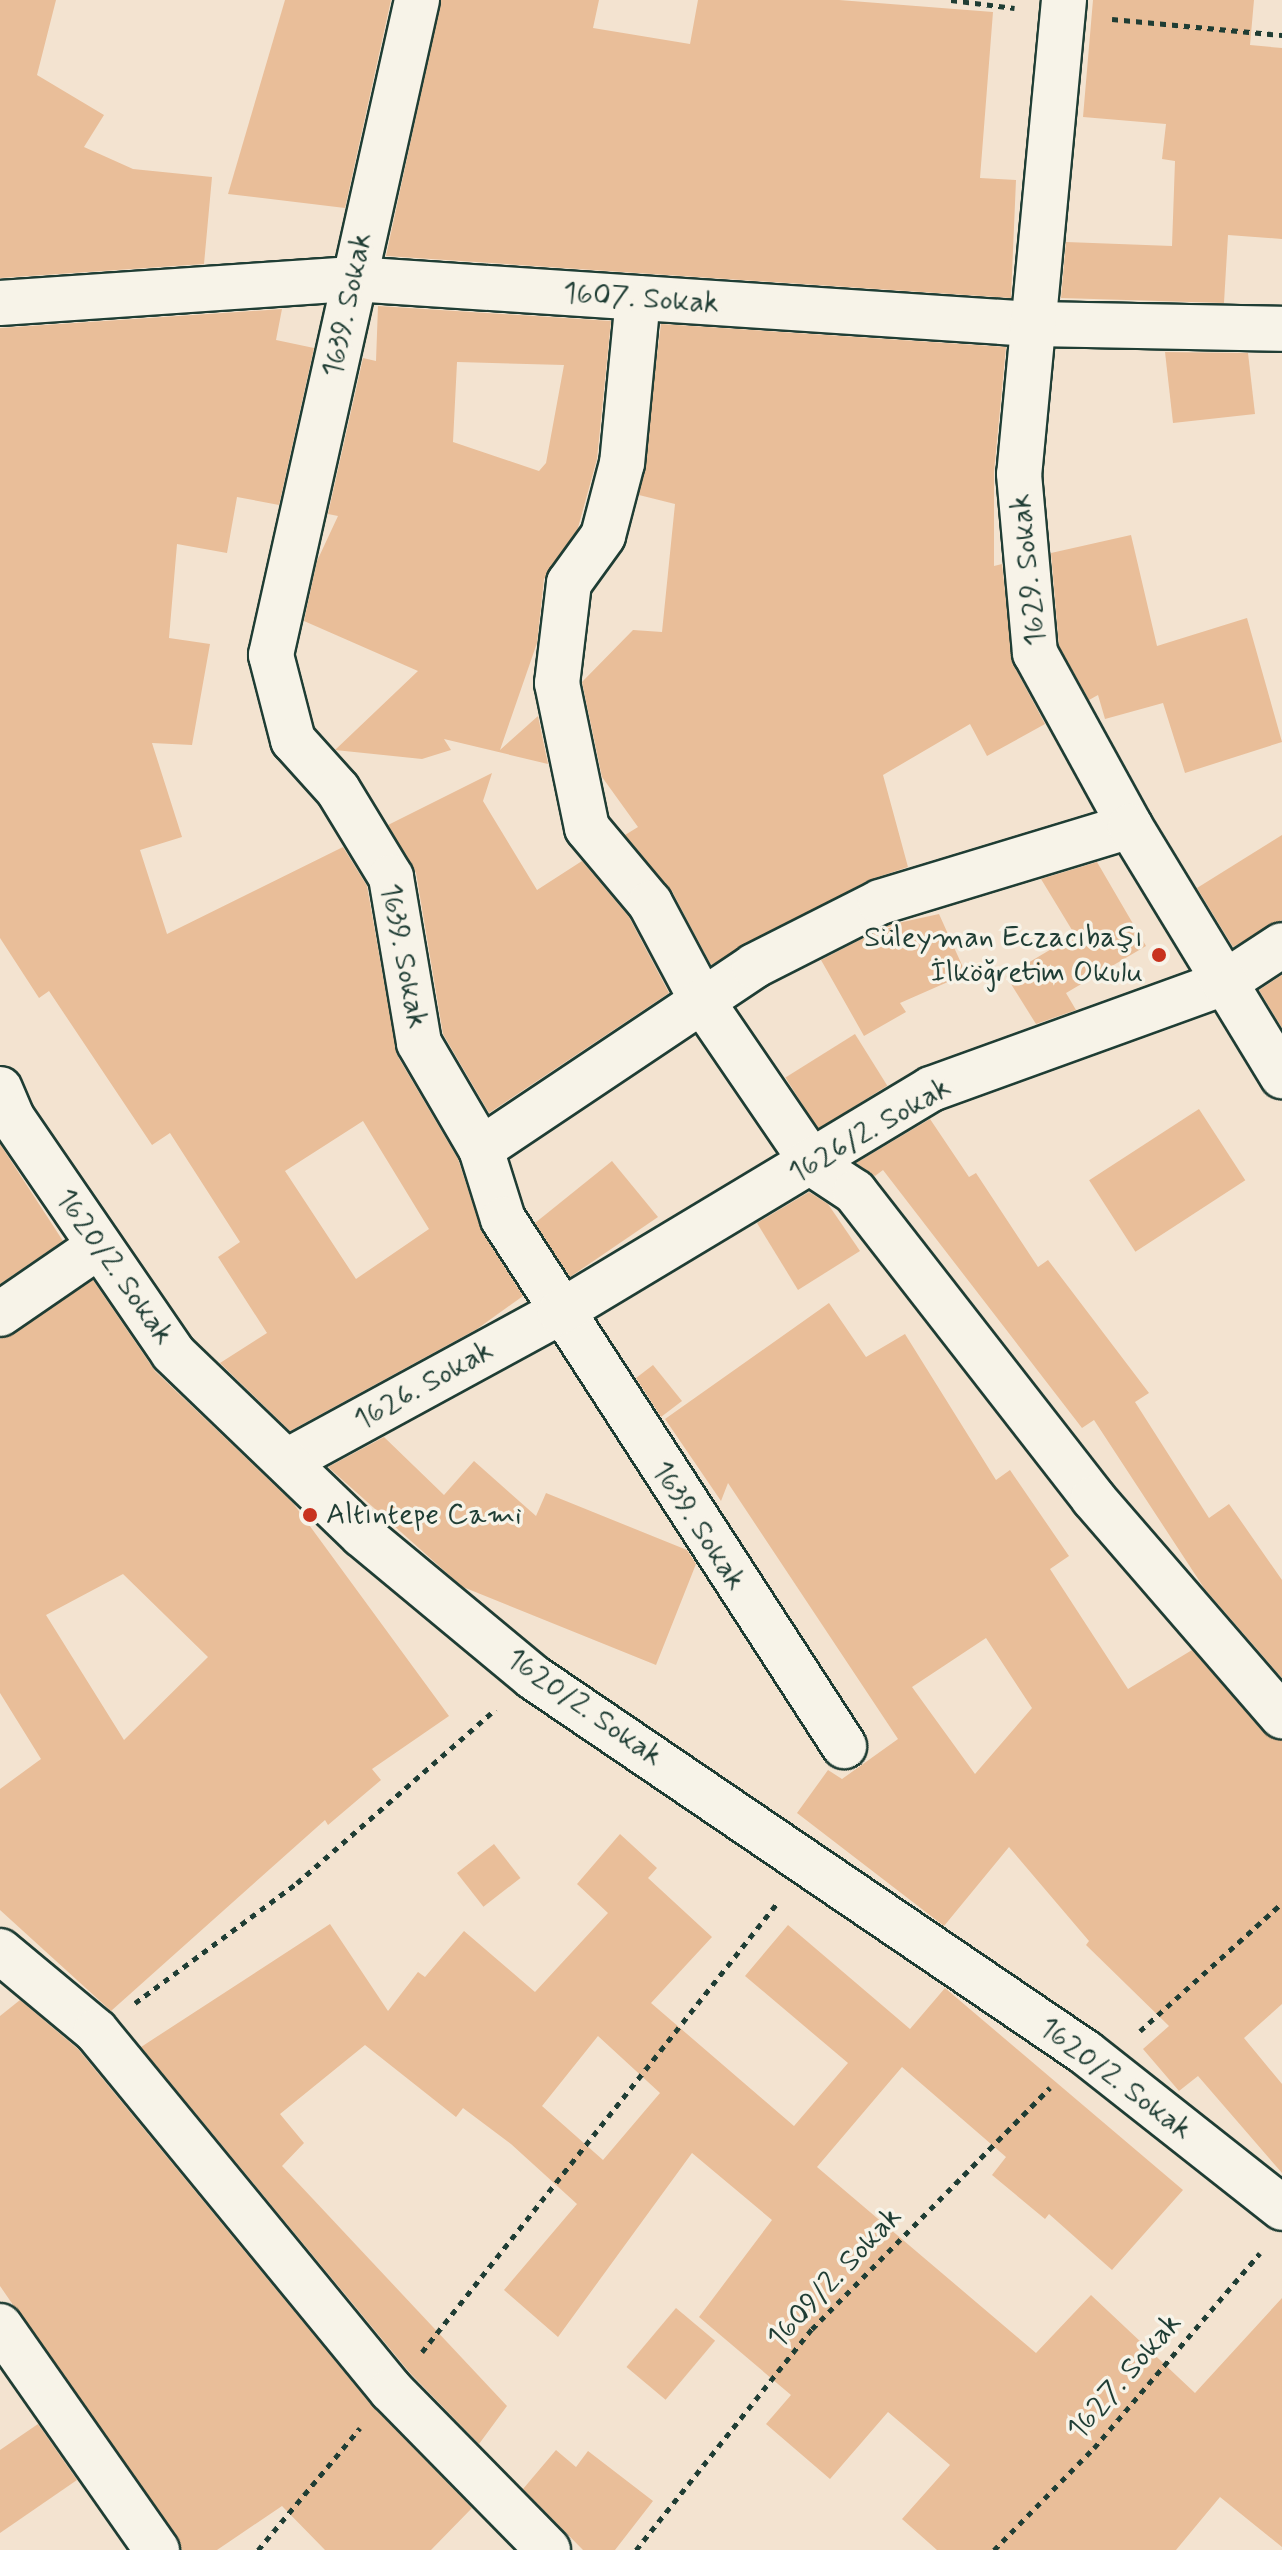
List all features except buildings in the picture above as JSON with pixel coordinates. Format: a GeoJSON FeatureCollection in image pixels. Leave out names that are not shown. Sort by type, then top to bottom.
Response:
{"type":"FeatureCollection","features":[{"type":"Feature","properties":{"kind":"street","name":"1639. Sokak"},"geometry":{"type":"LineString","coordinates":[[417,0],[271,655],[293,740],[338,790],[391,877],[419,1043],[481,1149],[503,1219],[560,1312],[844,1746]]}},
{"type":"Feature","properties":{"kind":"street","name":"1629. Sokak"},"geometry":{"type":"LineString","coordinates":[[1064,0],[1019,474],[1035,653],[1130,826],[1282,1076]]}},
{"type":"Feature","properties":{"kind":"street","name":"1607. Sokak"},"geometry":{"type":"LineString","coordinates":[[0,303],[353,279],[1032,324],[1282,329]]}},
{"type":"Feature","properties":{"kind":"street"},"geometry":{"type":"LineString","coordinates":[[638,298],[622,463],[603,536],[569,583],[557,683],[587,828],[650,903],[702,1001],[814,1165],[855,1192],[1093,1498],[1282,1716]]}},
{"type":"Feature","properties":{"kind":"street"},"geometry":{"type":"LineString","coordinates":[[481,1149],[754,966],[880,902],[1130,826]]}},
{"type":"Feature","properties":{"kind":"street","name":"1626/2. Sokak"},"geometry":{"type":"LineString","coordinates":[[560,1312],[814,1165],[931,1089],[1224,983],[1282,945]]}},
{"type":"Feature","properties":{"kind":"street","name":"1620/2. Sokak"},"geometry":{"type":"LineString","coordinates":[[0,1089],[13,1119],[173,1353],[362,1535],[533,1677],[810,1862],[1086,2053],[1282,2208]]}},
{"type":"Feature","properties":{"kind":"street"},"geometry":{"type":"LineString","coordinates":[[0,1314],[99,1246]]}},
{"type":"Feature","properties":{"kind":"street","name":"1626. Sokak"},"geometry":{"type":"LineString","coordinates":[[287,1461],[560,1312]]}},
{"type":"Feature","properties":{"kind":"street"},"geometry":{"type":"LineString","coordinates":[[0,1951],[96,2031],[391,2390],[548,2550]]}},
{"type":"Feature","properties":{"kind":"street"},"geometry":{"type":"LineString","coordinates":[[0,2326],[157,2550]]}},
{"type":"Feature","properties":{"kind":"path"},"geometry":{"type":"LineString","coordinates":[[96,2031],[297,1883],[533,1677]]}},
{"type":"Feature","properties":{"kind":"path"},"geometry":{"type":"LineString","coordinates":[[258,2550],[391,2390],[810,1862]]}},
{"type":"Feature","properties":{"kind":"path"},"geometry":{"type":"LineString","coordinates":[[1086,2053],[1129,2040],[1282,1903]]}},
{"type":"Feature","properties":{"kind":"path","name":"1609/2. Sokak"},"geometry":{"type":"LineString","coordinates":[[636,2550],[812,2329],[1086,2053]]}},
{"type":"Feature","properties":{"kind":"path","name":"1627. Sokak"},"geometry":{"type":"LineString","coordinates":[[994,2550],[1094,2448],[1263,2249]]}},
{"type":"Feature","properties":{"kind":"place","name":"Süleyman Eczacıbaşı İlköğretim Okulu"},"geometry":{"type":"Point","coordinates":[1159,955]}},
{"type":"Feature","properties":{"kind":"place","name":"Altıntepe Cami"},"geometry":{"type":"Point","coordinates":[310,1515]}}]}
